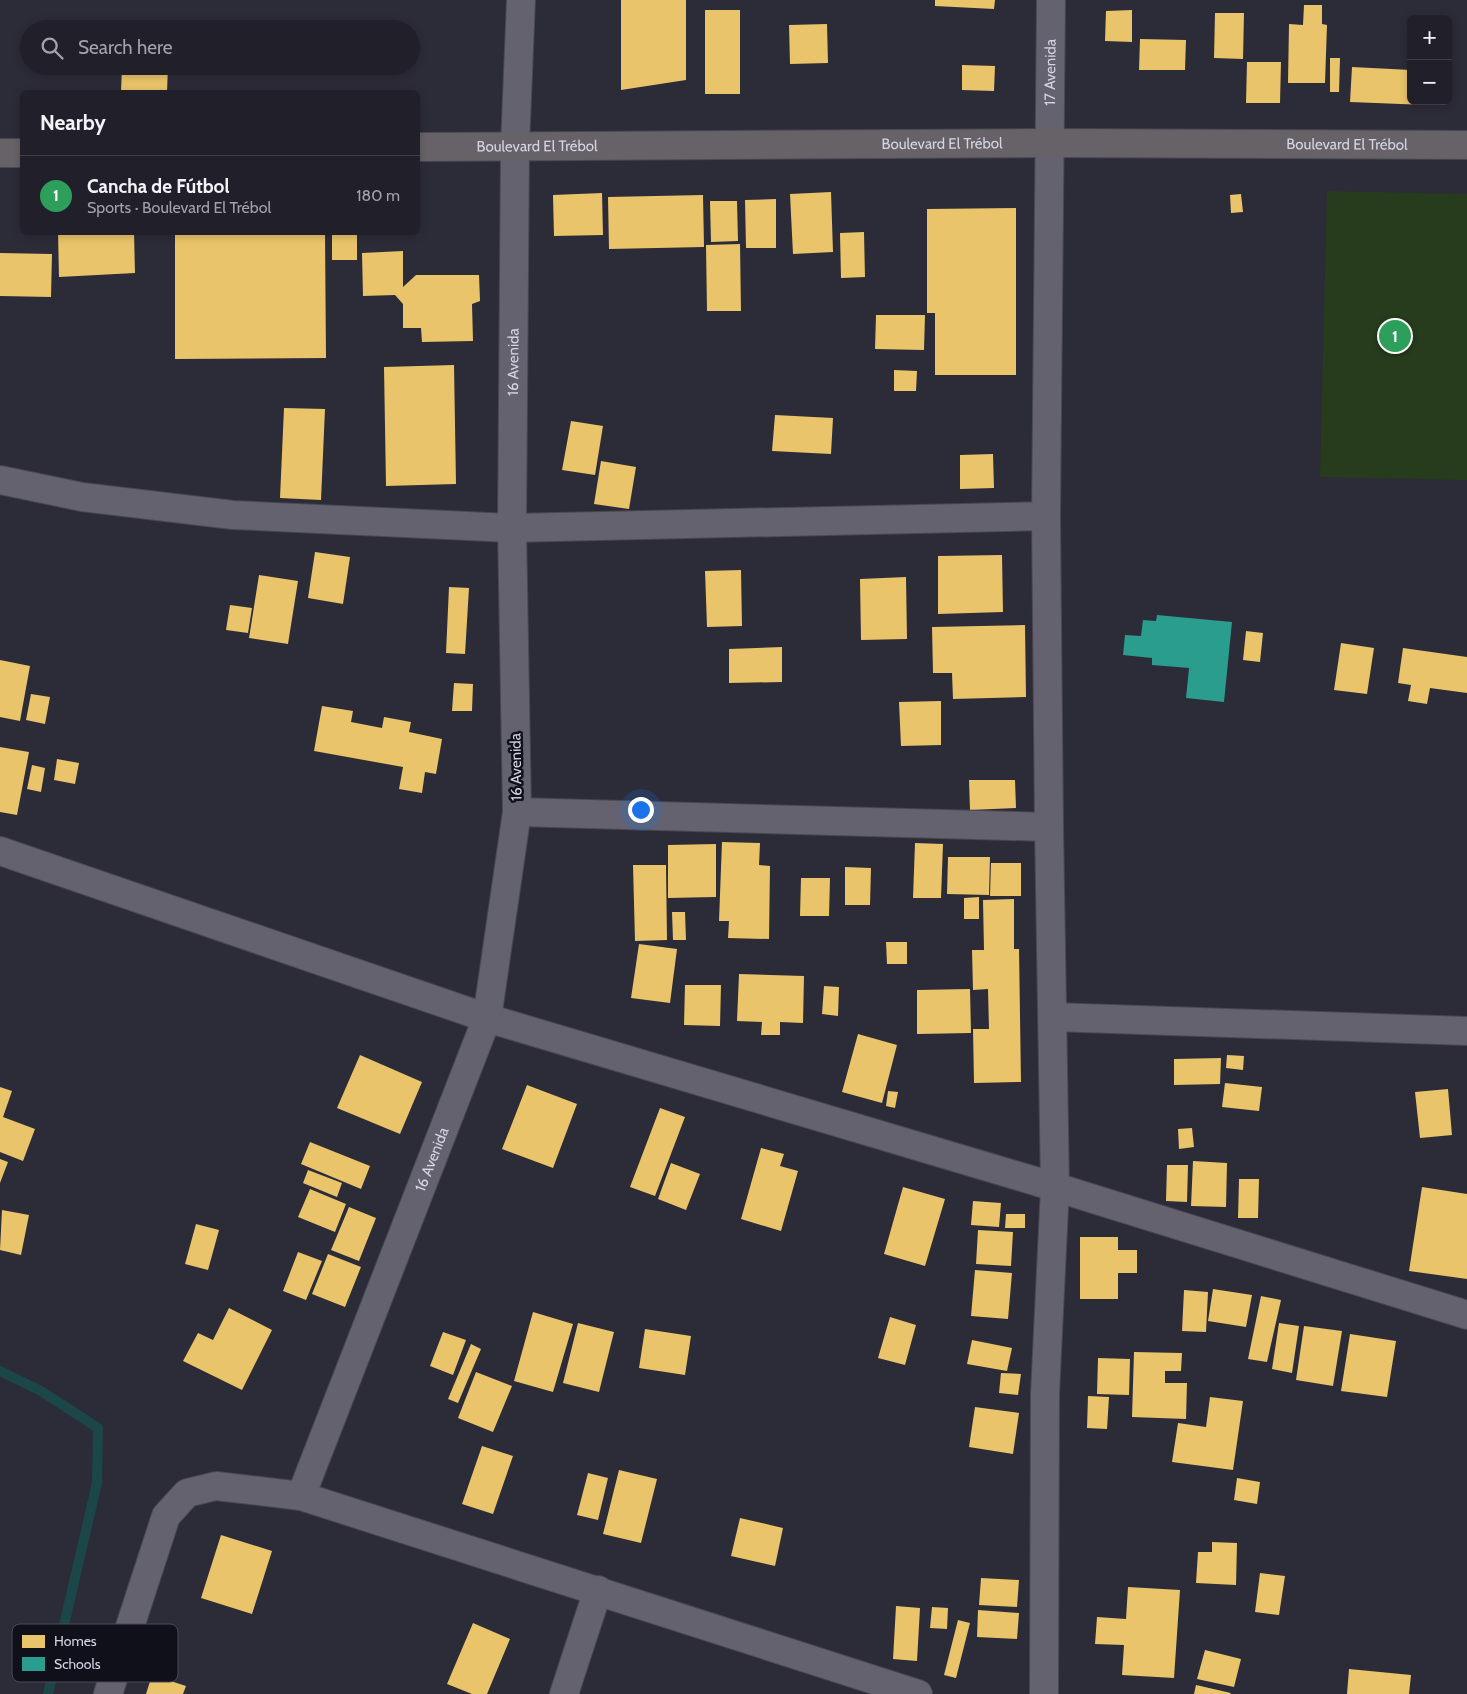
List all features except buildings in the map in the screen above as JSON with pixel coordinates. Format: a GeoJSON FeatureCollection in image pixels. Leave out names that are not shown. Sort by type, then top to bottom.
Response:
{"type":"FeatureCollection","features":[{"type":"Feature","properties":{"kind":"main road","name":"Boulevard El Trébol"},"geometry":{"type":"LineString","coordinates":[[420,147],[1051,143],[1467,145]]}},
{"type":"Feature","properties":{"kind":"main road"},"geometry":{"type":"LineString","coordinates":[[0,153],[20,153]]}},
{"type":"Feature","properties":{"kind":"street","name":"16 Avenida"},"geometry":{"type":"LineString","coordinates":[[300,1496],[487,1018],[517,812],[512,528],[515,146],[521,0]]}},
{"type":"Feature","properties":{"kind":"street","name":"17 Avenida"},"geometry":{"type":"LineString","coordinates":[[1044,1694],[1045,1394],[1055,1187],[1048,827],[1046,516],[1051,0]]}},
{"type":"Feature","properties":{"kind":"street"},"geometry":{"type":"LineString","coordinates":[[0,480],[82,498],[233,515],[512,528],[1046,516]]}},
{"type":"Feature","properties":{"kind":"street"},"geometry":{"type":"LineString","coordinates":[[517,812],[1048,827]]}},
{"type":"Feature","properties":{"kind":"street"},"geometry":{"type":"LineString","coordinates":[[0,851],[487,1018],[1055,1187],[1467,1315]]}},
{"type":"Feature","properties":{"kind":"street"},"geometry":{"type":"LineString","coordinates":[[1052,1017],[1467,1032]]}},
{"type":"Feature","properties":{"kind":"street"},"geometry":{"type":"LineString","coordinates":[[131,1624],[166,1516],[187,1493],[216,1486],[300,1496],[918,1694]]}},
{"type":"Feature","properties":{"kind":"street"},"geometry":{"type":"LineString","coordinates":[[564,1694],[598,1590]]}},
{"type":"Feature","properties":{"kind":"street"},"geometry":{"type":"LineString","coordinates":[[108,1694],[112,1682]]}},
{"type":"Feature","properties":{"kind":"green space"},"geometry":{"type":"Polygon","coordinates":[[[1327,191],[1467,194],[1467,480],[1320,477],[1327,191]]]}},
{"type":"Feature","properties":{"kind":"waterway"},"geometry":{"type":"LineString","coordinates":[[0,1371],[41,1391],[98,1428],[97,1483],[64,1624]]}},
{"type":"Feature","properties":{"kind":"waterway"},"geometry":{"type":"LineString","coordinates":[[48,1694],[51,1682]]}},
{"type":"Feature","properties":{"kind":"place","name":"Cancha de Fútbol"},"geometry":{"type":"Point","coordinates":[1395,336]}}]}
